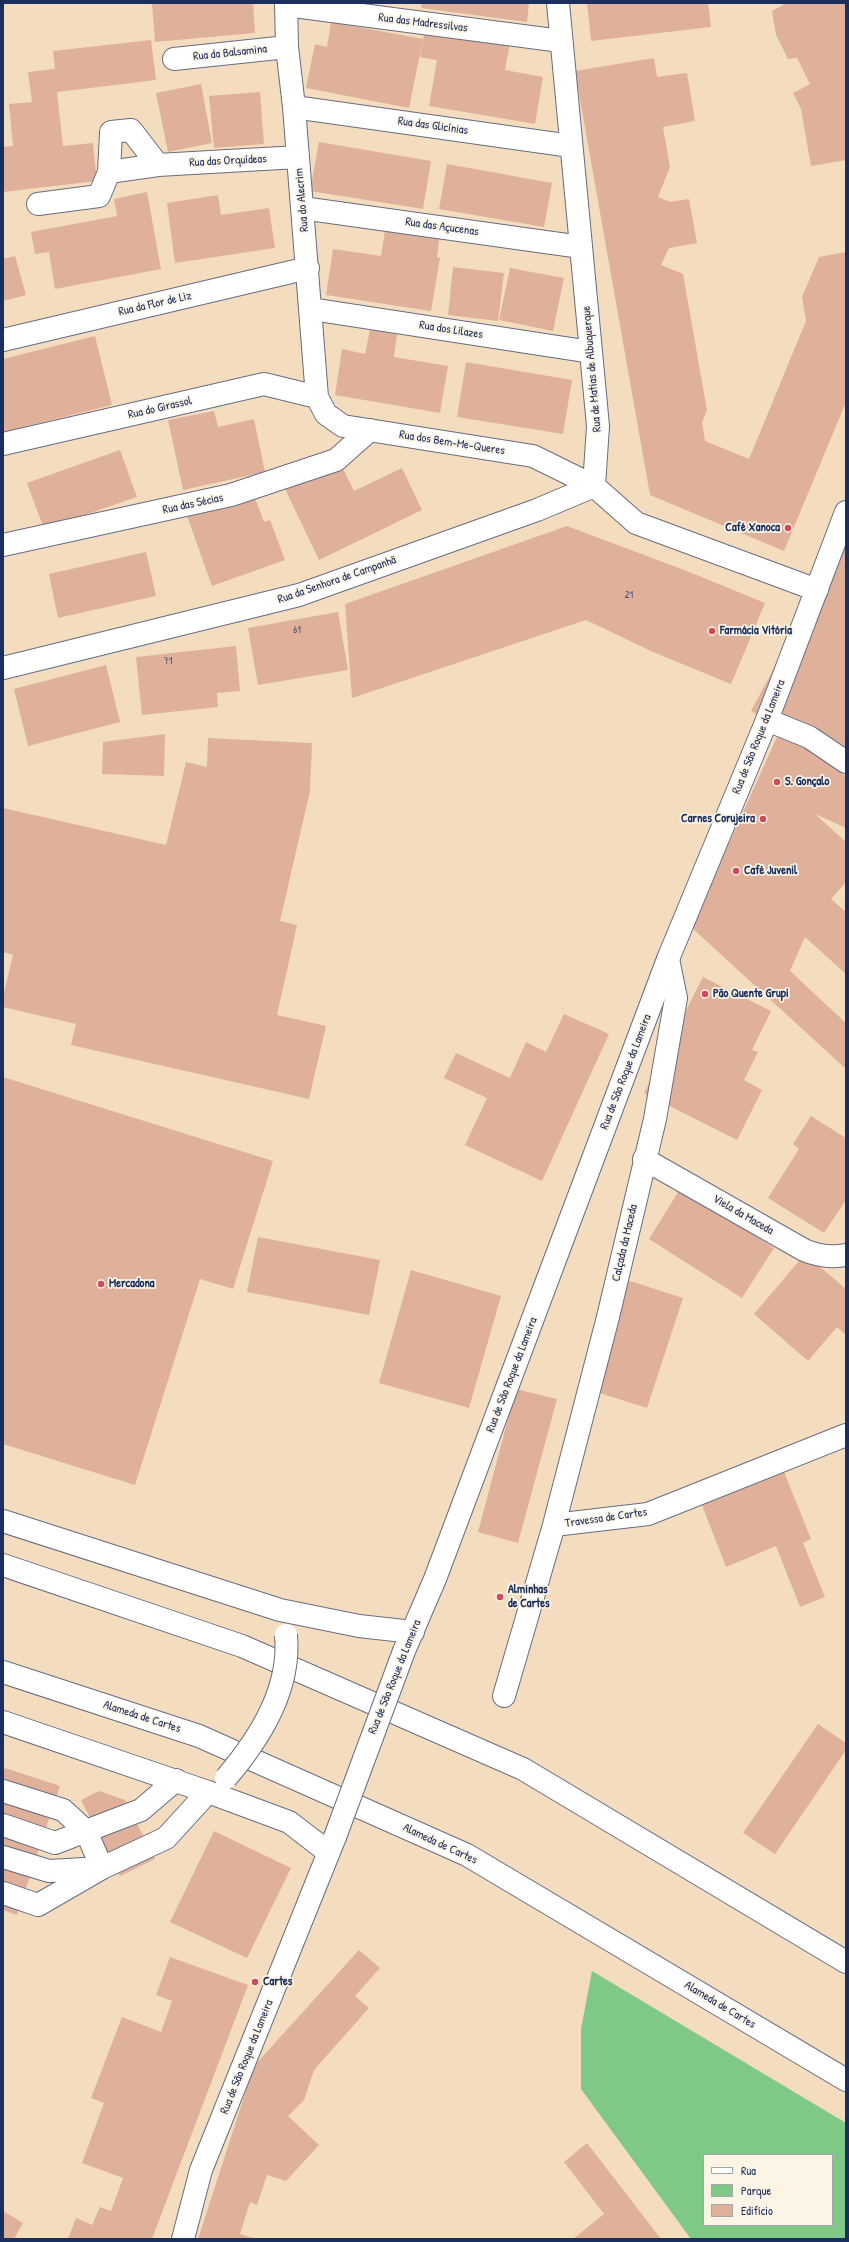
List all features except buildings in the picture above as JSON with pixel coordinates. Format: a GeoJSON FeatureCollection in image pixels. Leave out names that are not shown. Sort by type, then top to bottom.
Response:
{"type":"FeatureCollection","features":[{"type":"Feature","properties":{"kind":"street","name":"Rua de Matias de Albuquerque"},"geometry":{"type":"LineString","coordinates":[[558,3],[598,426],[594,486]]}},
{"type":"Feature","properties":{"kind":"street","name":"Rua das Madressilvas"},"geometry":{"type":"LineString","coordinates":[[286,4],[561,41]]}},
{"type":"Feature","properties":{"kind":"street","name":"Rua do Alecrim"},"geometry":{"type":"LineString","coordinates":[[286,4],[287,47],[294,107],[308,268],[317,397]]}},
{"type":"Feature","properties":{"kind":"street","name":"Rua da Balsamina"},"geometry":{"type":"LineString","coordinates":[[174,59],[287,47]]}},
{"type":"Feature","properties":{"kind":"street","name":"Rua das Glicínias"},"geometry":{"type":"LineString","coordinates":[[294,107],[571,146]]}},
{"type":"Feature","properties":{"kind":"street"},"geometry":{"type":"LineString","coordinates":[[38,204],[99,196],[109,172],[111,132],[130,130],[158,164]]}},
{"type":"Feature","properties":{"kind":"street","name":"Rua das Orquídeas"},"geometry":{"type":"LineString","coordinates":[[109,172],[158,164],[298,156]]}},
{"type":"Feature","properties":{"kind":"street","name":"Rua das Açucenas"},"geometry":{"type":"LineString","coordinates":[[302,208],[581,247]]}},
{"type":"Feature","properties":{"kind":"street","name":"Rua da Flor de Liz"},"geometry":{"type":"LineString","coordinates":[[3,340],[308,268]]}},
{"type":"Feature","properties":{"kind":"street","name":"Rua dos Lilazes"},"geometry":{"type":"LineString","coordinates":[[311,309],[591,352]]}},
{"type":"Feature","properties":{"kind":"street","name":"Rua do Girassol"},"geometry":{"type":"LineString","coordinates":[[3,444],[264,384],[317,397]]}},
{"type":"Feature","properties":{"kind":"street","name":"Rua dos Bem-Me-Queres"},"geometry":{"type":"LineString","coordinates":[[317,397],[326,414],[343,426],[533,456],[594,486]]}},
{"type":"Feature","properties":{"kind":"street","name":"Rua das Sécias"},"geometry":{"type":"LineString","coordinates":[[3,545],[231,495],[336,460],[370,430]]}},
{"type":"Feature","properties":{"kind":"street"},"geometry":{"type":"LineString","coordinates":[[594,486],[636,523],[818,590]]}},
{"type":"Feature","properties":{"kind":"street","name":"Rua da Senhora de Campanhã"},"geometry":{"type":"LineString","coordinates":[[3,668],[299,595],[537,510],[594,486]]}},
{"type":"Feature","properties":{"kind":"street","name":"Rua de São Roque da Lameira"},"geometry":{"type":"LineString","coordinates":[[183,2239],[201,2170],[331,1844],[404,1651],[436,1579],[668,959],[767,720],[818,590],[846,512]]}},
{"type":"Feature","properties":{"kind":"street"},"geometry":{"type":"LineString","coordinates":[[767,720],[809,738],[846,762]]}},
{"type":"Feature","properties":{"kind":"street","name":"Calçada da Maceda"},"geometry":{"type":"LineString","coordinates":[[554,1525],[608,1317],[644,1159],[655,1119],[676,998],[668,959]]}},
{"type":"Feature","properties":{"kind":"street","name":"Viela da Maceda"},"geometry":{"type":"LineString","coordinates":[[644,1159],[804,1250],[817,1255],[833,1257],[846,1255]]}},
{"type":"Feature","properties":{"kind":"street","name":"Travessa de Cartes"},"geometry":{"type":"LineString","coordinates":[[504,1696],[554,1525],[648,1514],[846,1435]]}},
{"type":"Feature","properties":{"kind":"street"},"geometry":{"type":"LineString","coordinates":[[3,1522],[280,1610],[359,1626],[413,1632]]}},
{"type":"Feature","properties":{"kind":"street"},"geometry":{"type":"LineString","coordinates":[[3,1565],[242,1646],[523,1769],[846,1962]]}},
{"type":"Feature","properties":{"kind":"street"},"geometry":{"type":"LineString","coordinates":[[3,1893],[38,1905],[102,1868],[166,1838],[208,1792],[226,1778],[253,1745],[272,1708],[285,1675],[288,1653],[286,1635],[280,1610]]}},
{"type":"Feature","properties":{"kind":"street","name":"Alameda de Cartes"},"geometry":{"type":"LineString","coordinates":[[3,1672],[199,1736],[467,1855],[846,2080]]}},
{"type":"Feature","properties":{"kind":"street"},"geometry":{"type":"LineString","coordinates":[[3,1722],[176,1780],[289,1822],[331,1844]]}},
{"type":"Feature","properties":{"kind":"street"},"geometry":{"type":"LineString","coordinates":[[3,1825],[55,1843],[141,1810],[176,1780]]}},
{"type":"Feature","properties":{"kind":"street"},"geometry":{"type":"LineString","coordinates":[[3,1791],[63,1810],[86,1831],[102,1868]]}},
{"type":"Feature","properties":{"kind":"street"},"geometry":{"type":"LineString","coordinates":[[3,1857],[49,1871],[102,1868]]}},
{"type":"Feature","properties":{"kind":"green space"},"geometry":{"type":"Polygon","coordinates":[[[592,1971],[846,2123],[846,2239],[691,2239],[581,2089],[581,2029],[592,1971]]]}},
{"type":"Feature","properties":{"kind":"place","name":"Café Xanoca"},"geometry":{"type":"Point","coordinates":[788,528]}},
{"type":"Feature","properties":{"kind":"place","name":"Farmácia Vitória"},"geometry":{"type":"Point","coordinates":[712,631]}},
{"type":"Feature","properties":{"kind":"place","name":"S. Gonçalo"},"geometry":{"type":"Point","coordinates":[777,782]}},
{"type":"Feature","properties":{"kind":"place","name":"Carnes Corujeira"},"geometry":{"type":"Point","coordinates":[763,819]}},
{"type":"Feature","properties":{"kind":"place","name":"Café Juvenil"},"geometry":{"type":"Point","coordinates":[736,871]}},
{"type":"Feature","properties":{"kind":"place","name":"Pão Quente Grupi"},"geometry":{"type":"Point","coordinates":[705,994]}},
{"type":"Feature","properties":{"kind":"place","name":"Mercadona"},"geometry":{"type":"Point","coordinates":[101,1284]}},
{"type":"Feature","properties":{"kind":"place","name":"Alminhas de Cartes"},"geometry":{"type":"Point","coordinates":[500,1597]}},
{"type":"Feature","properties":{"kind":"place","name":"Cartes"},"geometry":{"type":"Point","coordinates":[255,1982]}}]}
